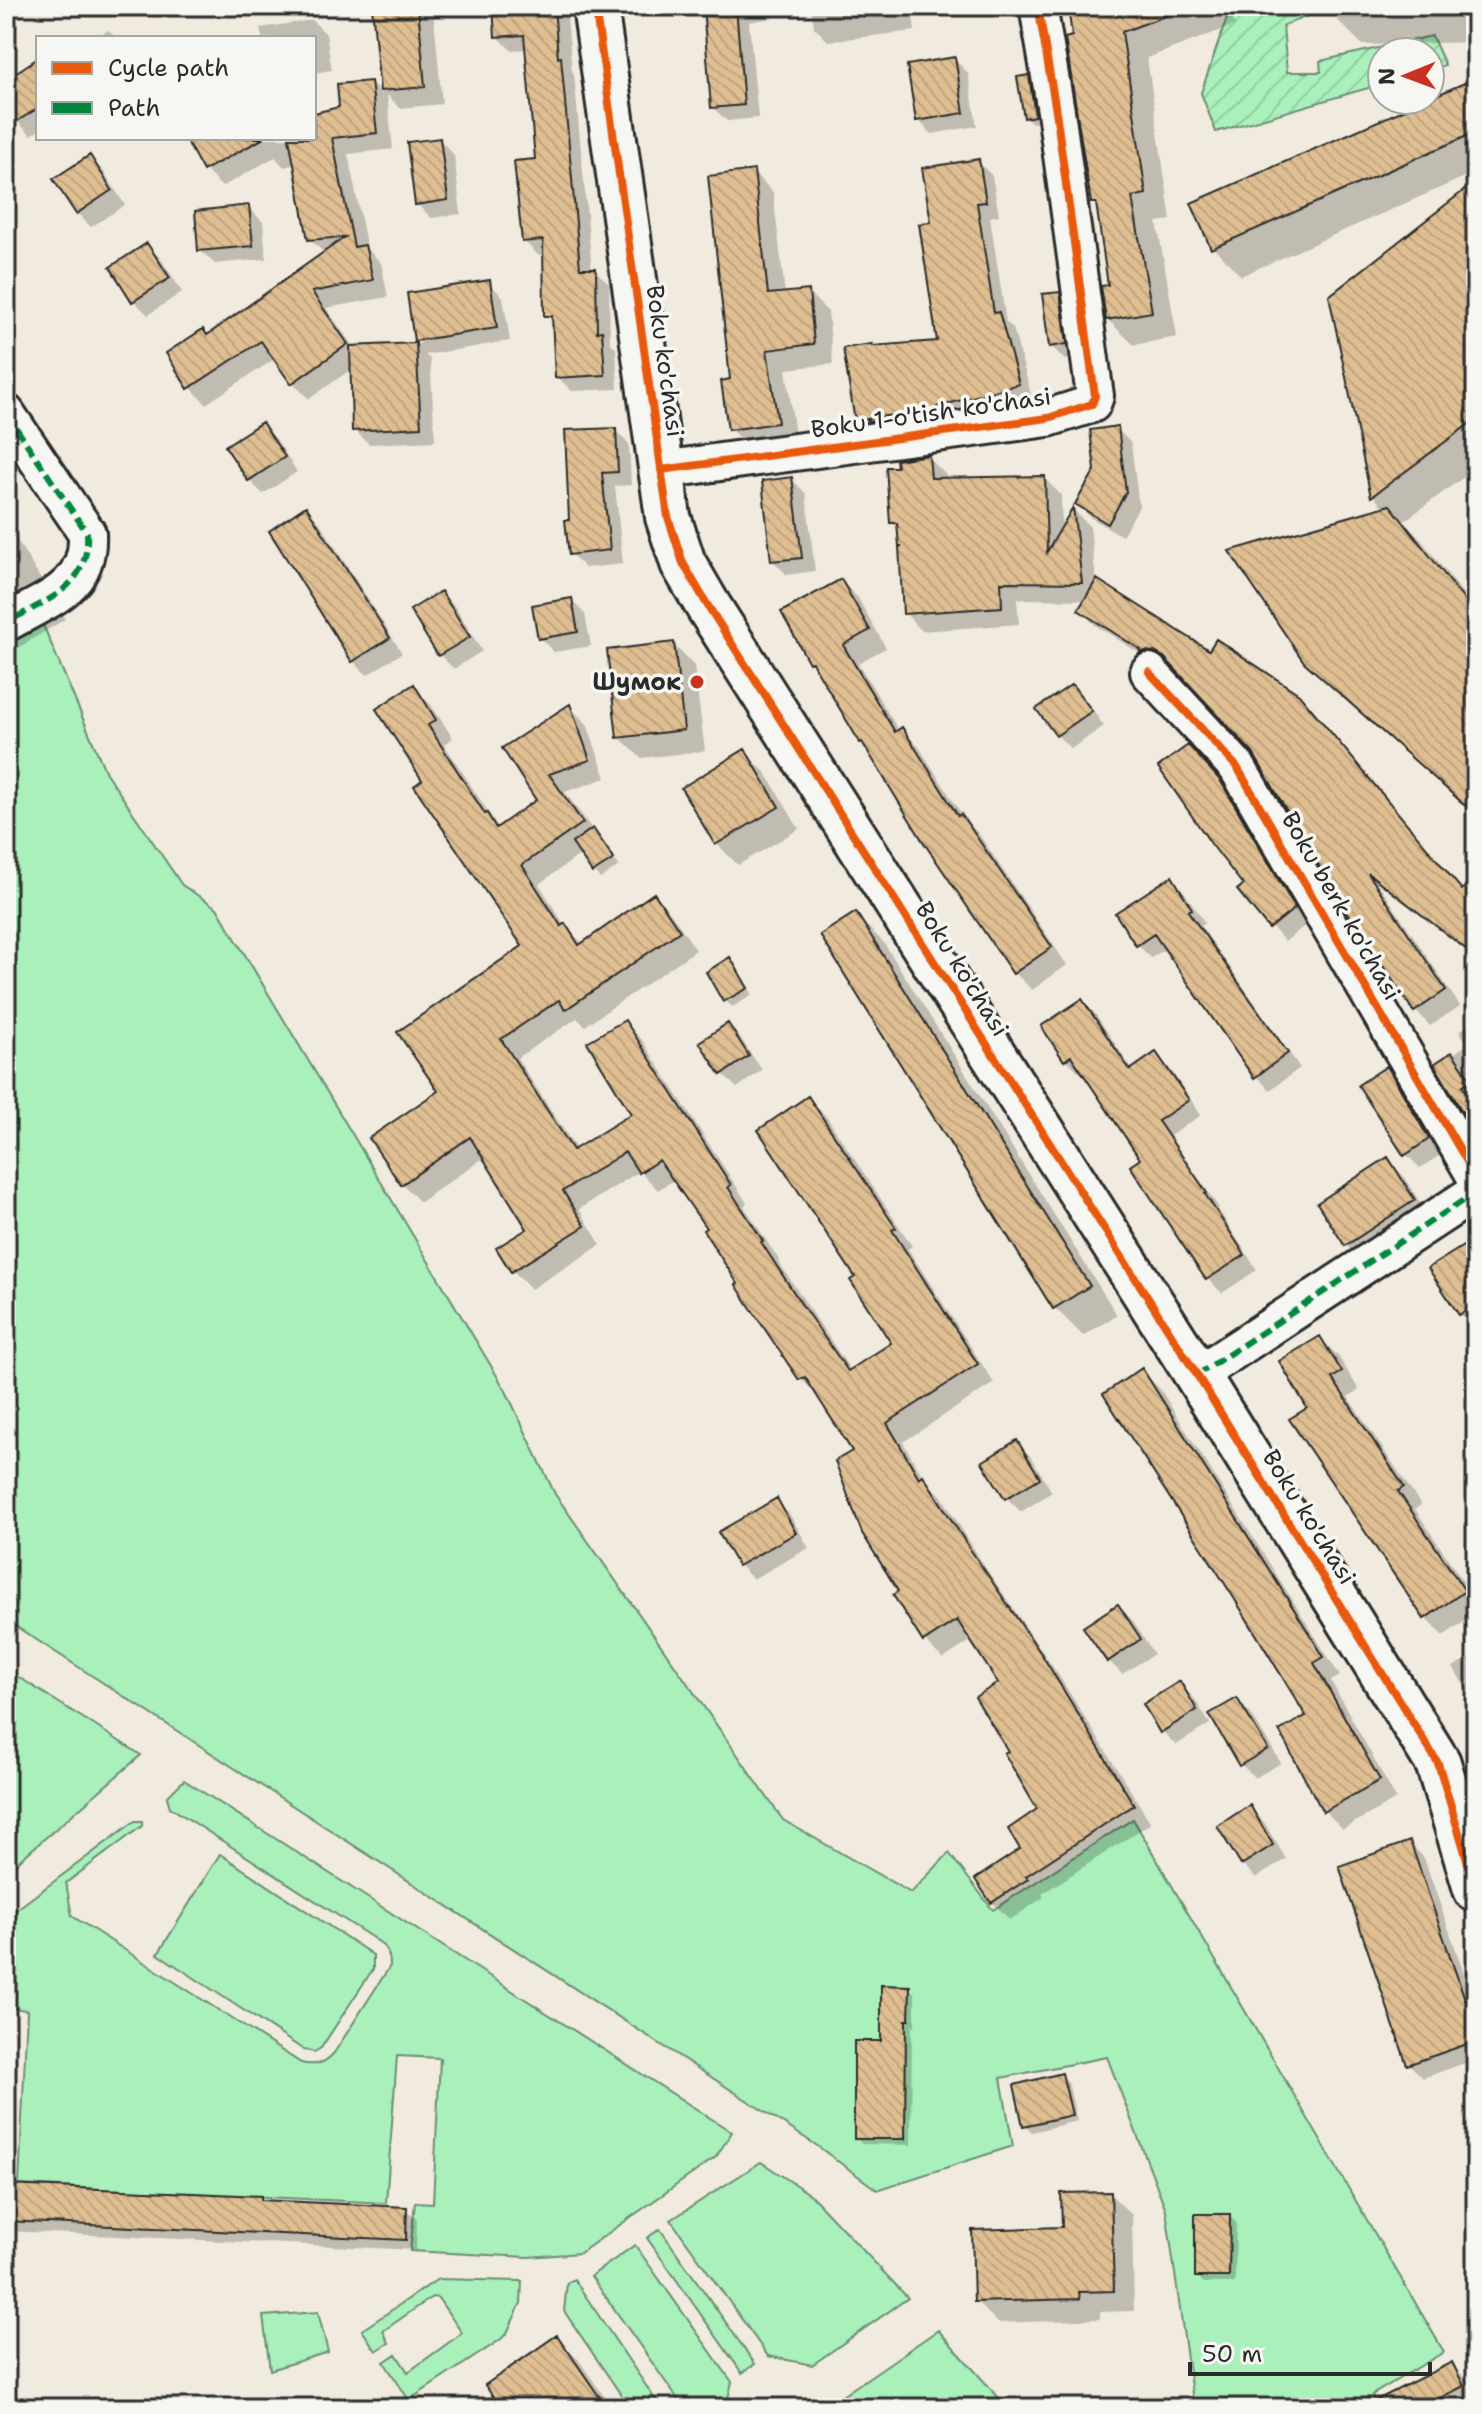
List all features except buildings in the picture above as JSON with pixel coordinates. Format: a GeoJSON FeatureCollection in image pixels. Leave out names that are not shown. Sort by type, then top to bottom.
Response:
{"type":"FeatureCollection","features":[{"type":"Feature","properties":{"kind":"street","name":"Boku ko'chasi"},"geometry":{"type":"LineString","coordinates":[[595,6],[668,517],[683,563],[1197,1375],[1438,1763],[1476,1889]]}},
{"type":"Feature","properties":{"kind":"street","name":"Boku 1-o'tish ko'chasi"},"geometry":{"type":"LineString","coordinates":[[661,470],[1048,418],[1092,404],[1095,396],[1061,143],[1038,6]]}},
{"type":"Feature","properties":{"kind":"street"},"geometry":{"type":"LineString","coordinates":[[6,413],[87,533],[88,547],[80,574],[70,585],[6,623]]}},
{"type":"Feature","properties":{"kind":"street","name":"Boku berk ko'chasi"},"geometry":{"type":"LineString","coordinates":[[1149,672],[1237,767],[1476,1177]]}},
{"type":"Feature","properties":{"kind":"street"},"geometry":{"type":"LineString","coordinates":[[1197,1375],[1476,1192]]}},
{"type":"Feature","properties":{"kind":"green space"},"geometry":{"type":"Polygon","coordinates":[[[1231,6],[1326,6],[1283,26],[1287,72],[1321,72],[1320,61],[1366,51],[1366,89],[1216,132],[1201,93],[1231,6]]]}},
{"type":"Feature","properties":{"kind":"green space"},"geometry":{"type":"Polygon","coordinates":[[[41,620],[106,773],[182,885],[217,908],[506,1391],[555,1494],[783,1820],[911,1893],[949,1853],[993,1910],[1133,1819],[1444,2352],[1372,2395],[1377,2408],[1194,2408],[1166,2210],[1107,2057],[1001,2078],[1013,2146],[877,2190],[816,2145],[6,1620],[6,641],[41,620]]]}},
{"type":"Feature","properties":{"kind":"green space"},"geometry":{"type":"Polygon","coordinates":[[[6,1669],[141,1755],[6,1872],[6,1669]]]}},
{"type":"Feature","properties":{"kind":"green space"},"geometry":{"type":"Polygon","coordinates":[[[184,1780],[732,2132],[716,2157],[580,2253],[529,2257],[410,2251],[415,2202],[433,2203],[440,2058],[397,2056],[386,2203],[19,2185],[27,2010],[6,2007],[9,1915],[135,1821],[142,1821],[142,1826],[66,1883],[72,1916],[301,2063],[319,2063],[334,2053],[390,1966],[388,1952],[379,1942],[170,1807],[167,1797],[184,1780]]]}},
{"type":"Feature","properties":{"kind":"green space"},"geometry":{"type":"Polygon","coordinates":[[[220,1854],[373,1955],[373,1969],[321,2048],[314,2052],[304,2050],[158,1954],[220,1854]]]}},
{"type":"Feature","properties":{"kind":"green space"},"geometry":{"type":"Polygon","coordinates":[[[761,2162],[811,2195],[908,2298],[812,2365],[768,2356],[671,2220],[761,2162]]]}},
{"type":"Feature","properties":{"kind":"green space"},"geometry":{"type":"Polygon","coordinates":[[[660,2229],[755,2364],[742,2373],[647,2238],[660,2229]]]}},
{"type":"Feature","properties":{"kind":"green space"},"geometry":{"type":"Polygon","coordinates":[[[635,2245],[732,2382],[728,2398],[714,2408],[684,2408],[591,2276],[635,2245]]]}},
{"type":"Feature","properties":{"kind":"green space"},"geometry":{"type":"Polygon","coordinates":[[[438,2279],[522,2281],[521,2303],[507,2333],[500,2340],[409,2400],[384,2362],[396,2354],[408,2372],[462,2333],[438,2298],[432,2297],[383,2331],[389,2343],[376,2351],[362,2330],[438,2279]]]}},
{"type":"Feature","properties":{"kind":"green space"},"geometry":{"type":"Polygon","coordinates":[[[574,2279],[661,2408],[630,2408],[564,2311],[567,2283],[574,2279]]]}},
{"type":"Feature","properties":{"kind":"green space"},"geometry":{"type":"Polygon","coordinates":[[[318,2312],[328,2352],[270,2370],[263,2316],[318,2312]]]}},
{"type":"Feature","properties":{"kind":"green space"},"geometry":{"type":"Polygon","coordinates":[[[938,2330],[1008,2408],[837,2408],[839,2398],[938,2330]]]}},
{"type":"Feature","properties":{"kind":"marked path"},"geometry":{"type":"LineString","coordinates":[[6,413],[87,533],[86,552],[74,579],[63,590],[6,623]]}},
{"type":"Feature","properties":{"kind":"marked path"},"geometry":{"type":"LineString","coordinates":[[1197,1375],[1476,1192]]}},
{"type":"Feature","properties":{"kind":"cycle path"},"geometry":{"type":"LineString","coordinates":[[595,6],[668,517],[683,563],[1197,1375],[1438,1763],[1476,1889]]}},
{"type":"Feature","properties":{"kind":"cycle path"},"geometry":{"type":"LineString","coordinates":[[661,470],[1048,418],[1092,404],[1095,396],[1056,111],[1038,6]]}},
{"type":"Feature","properties":{"kind":"cycle path"},"geometry":{"type":"LineString","coordinates":[[1149,672],[1237,767],[1476,1177]]}},
{"type":"Feature","properties":{"kind":"place","name":"Шумок"},"geometry":{"type":"Point","coordinates":[697,682]}}]}
